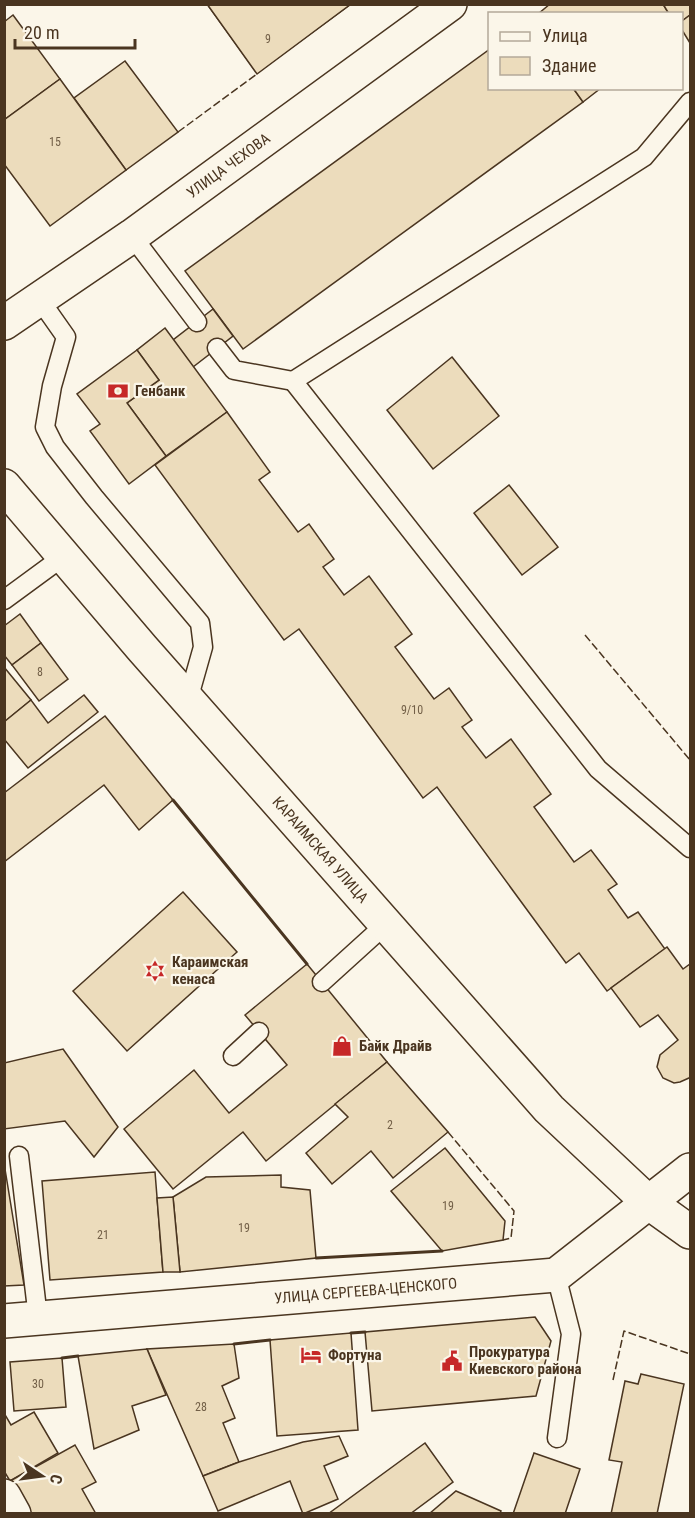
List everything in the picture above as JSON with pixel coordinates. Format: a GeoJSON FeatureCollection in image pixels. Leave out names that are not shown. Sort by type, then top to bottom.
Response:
{"type":"FeatureCollection","features":[{"type":"Feature","properties":{"kind":"main road","name":"УЛИЦА ЧЕХОВА"},"geometry":{"type":"LineString","coordinates":[[4,323],[132,236],[450,4]]}},
{"type":"Feature","properties":{"kind":"main road","name":"КАРАИМСКАЯ УЛИЦА"},"geometry":{"type":"LineString","coordinates":[[4,486],[188,700],[549,1109],[648,1202],[690,1232]]}},
{"type":"Feature","properties":{"kind":"main road"},"geometry":{"type":"LineString","coordinates":[[556,1275],[690,1170]]}},
{"type":"Feature","properties":{"kind":"main road","name":"УЛИЦА СЕРГЕЕВА-ЦЕНСКОГО"},"geometry":{"type":"LineString","coordinates":[[4,1321],[556,1275]]}},
{"type":"Feature","properties":{"kind":"main road"},"geometry":{"type":"LineString","coordinates":[[4,1496],[15,1514]]}},
{"type":"Feature","properties":{"kind":"lane"},"geometry":{"type":"LineString","coordinates":[[293,381],[644,157],[690,102]]}},
{"type":"Feature","properties":{"kind":"lane"},"geometry":{"type":"LineString","coordinates":[[132,236],[197,322]]}},
{"type":"Feature","properties":{"kind":"lane"},"geometry":{"type":"LineString","coordinates":[[40,300],[66,337],[52,386],[45,427],[55,447],[94,497],[200,623],[203,647],[188,700]]}},
{"type":"Feature","properties":{"kind":"lane"},"geometry":{"type":"LineString","coordinates":[[218,348],[234,370],[293,381],[598,769],[690,848]]}},
{"type":"Feature","properties":{"kind":"lane"},"geometry":{"type":"LineString","coordinates":[[4,600],[64,556]]}},
{"type":"Feature","properties":{"kind":"lane"},"geometry":{"type":"LineString","coordinates":[[322,982],[386,924]]}},
{"type":"Feature","properties":{"kind":"lane"},"geometry":{"type":"LineString","coordinates":[[233,1056],[260,1032]]}},
{"type":"Feature","properties":{"kind":"lane"},"geometry":{"type":"LineString","coordinates":[[19,1156],[38,1318]]}},
{"type":"Feature","properties":{"kind":"lane"},"geometry":{"type":"LineString","coordinates":[[556,1275],[571,1334],[557,1438]]}},
{"type":"Feature","properties":{"kind":"building"},"geometry":{"type":"Polygon","coordinates":[[[207,4],[351,4],[257,73],[207,4]]]}},
{"type":"Feature","properties":{"kind":"building"},"geometry":{"type":"Polygon","coordinates":[[[207,4],[351,4],[257,74],[207,4]]]}},
{"type":"Feature","properties":{"kind":"building"},"geometry":{"type":"Polygon","coordinates":[[[550,4],[663,4],[668,12],[540,12],[550,4]]]}},
{"type":"Feature","properties":{"kind":"building"},"geometry":{"type":"Polygon","coordinates":[[[663,4],[690,4],[690,15],[683,20],[683,12],[668,12],[663,4]]]}},
{"type":"Feature","properties":{"kind":"building"},"geometry":{"type":"Polygon","coordinates":[[[13,15],[60,79],[4,120],[4,22],[13,15]]]}},
{"type":"Feature","properties":{"kind":"building"},"geometry":{"type":"Polygon","coordinates":[[[690,15],[690,43],[683,32],[683,20],[690,15]]]}},
{"type":"Feature","properties":{"kind":"building"},"geometry":{"type":"Polygon","coordinates":[[[488,50],[488,90],[574,90],[583,102],[243,349],[185,271],[488,50]]]}},
{"type":"Feature","properties":{"kind":"building"},"geometry":{"type":"Polygon","coordinates":[[[125,61],[178,132],[126,170],[74,98],[125,61]]]}},
{"type":"Feature","properties":{"kind":"building"},"geometry":{"type":"Polygon","coordinates":[[[60,79],[126,170],[50,226],[4,164],[4,120],[60,79]]]}},
{"type":"Feature","properties":{"kind":"building"},"geometry":{"type":"Polygon","coordinates":[[[574,90],[598,90],[583,102],[574,90]]]}},
{"type":"Feature","properties":{"kind":"building"},"geometry":{"type":"Polygon","coordinates":[[[213,309],[233,336],[193,367],[173,340],[213,309]]]}},
{"type":"Feature","properties":{"kind":"building"},"geometry":{"type":"Polygon","coordinates":[[[165,328],[227,412],[166,456],[127,403],[159,380],[137,350],[165,328]]]}},
{"type":"Feature","properties":{"kind":"building"},"geometry":{"type":"Polygon","coordinates":[[[137,350],[159,380],[127,403],[166,456],[129,484],[90,431],[100,424],[77,394],[137,350]]]}},
{"type":"Feature","properties":{"kind":"building"},"geometry":{"type":"Polygon","coordinates":[[[452,357],[499,416],[433,469],[387,410],[452,357]]]}},
{"type":"Feature","properties":{"kind":"building"},"geometry":{"type":"Polygon","coordinates":[[[227,412],[270,472],[259,480],[298,532],[309,524],[334,559],[323,567],[344,595],[369,576],[412,634],[395,647],[434,699],[449,688],[472,720],[462,727],[486,758],[511,739],[551,794],[534,807],[574,862],[591,850],[617,884],[608,890],[628,918],[638,912],[665,949],[607,991],[579,953],[566,963],[437,787],[423,798],[299,629],[284,640],[155,465],[227,412]]]}},
{"type":"Feature","properties":{"kind":"building"},"geometry":{"type":"Polygon","coordinates":[[[509,485],[558,547],[522,575],[474,513],[509,485]]]}},
{"type":"Feature","properties":{"kind":"building"},"geometry":{"type":"Polygon","coordinates":[[[20,614],[41,643],[12,665],[4,655],[4,626],[20,614]]]}},
{"type":"Feature","properties":{"kind":"building"},"geometry":{"type":"Polygon","coordinates":[[[41,643],[68,679],[39,701],[12,665],[41,643]]]}},
{"type":"Feature","properties":{"kind":"building"},"geometry":{"type":"Polygon","coordinates":[[[4,667],[31,700],[4,722],[4,667]]]}},
{"type":"Feature","properties":{"kind":"building"},"geometry":{"type":"Polygon","coordinates":[[[84,695],[98,712],[28,768],[4,739],[4,722],[31,700],[48,723],[84,695]]]}},
{"type":"Feature","properties":{"kind":"building"},"geometry":{"type":"Polygon","coordinates":[[[105,716],[173,800],[139,830],[104,785],[4,862],[4,793],[105,716]]]}},
{"type":"Feature","properties":{"kind":"building","name":"Караимская кенаса"},"geometry":{"type":"Polygon","coordinates":[[[183,892],[237,952],[127,1051],[73,991],[183,892]]]}},
{"type":"Feature","properties":{"kind":"building"},"geometry":{"type":"Polygon","coordinates":[[[667,947],[683,969],[690,964],[690,1079],[674,1083],[663,1078],[657,1067],[660,1055],[678,1040],[658,1015],[640,1027],[611,988],[667,947]]]}},
{"type":"Feature","properties":{"kind":"building"},"geometry":{"type":"Polygon","coordinates":[[[307,964],[387,1062],[266,1161],[243,1132],[173,1189],[124,1129],[194,1070],[229,1113],[287,1065],[245,1015],[307,964]]]}},
{"type":"Feature","properties":{"kind":"building"},"geometry":{"type":"Polygon","coordinates":[[[63,1049],[118,1127],[94,1157],[65,1121],[4,1129],[4,1063],[63,1049]]]}},
{"type":"Feature","properties":{"kind":"building"},"geometry":{"type":"Polygon","coordinates":[[[387,1062],[448,1132],[393,1178],[371,1151],[332,1184],[306,1153],[348,1117],[335,1104],[387,1062]]]}},
{"type":"Feature","properties":{"kind":"building"},"geometry":{"type":"Polygon","coordinates":[[[445,1148],[505,1221],[503,1240],[442,1251],[391,1191],[445,1148]]]}},
{"type":"Feature","properties":{"kind":"building"},"geometry":{"type":"Polygon","coordinates":[[[4,1163],[24,1285],[4,1286],[4,1163]]]}},
{"type":"Feature","properties":{"kind":"building"},"geometry":{"type":"Polygon","coordinates":[[[155,1172],[163,1272],[50,1280],[42,1181],[155,1172]]]}},
{"type":"Feature","properties":{"kind":"building"},"geometry":{"type":"Polygon","coordinates":[[[281,1175],[281,1187],[310,1190],[316,1258],[180,1272],[173,1197],[206,1177],[281,1175]]]}},
{"type":"Feature","properties":{"kind":"building"},"geometry":{"type":"Polygon","coordinates":[[[173,1197],[180,1272],[163,1272],[157,1198],[173,1197]]]}},
{"type":"Feature","properties":{"kind":"building"},"geometry":{"type":"Polygon","coordinates":[[[535,1317],[551,1341],[536,1396],[372,1411],[365,1332],[535,1317]]]}},
{"type":"Feature","properties":{"kind":"building"},"geometry":{"type":"Polygon","coordinates":[[[351,1333],[358,1430],[277,1436],[270,1340],[351,1333]]]}},
{"type":"Feature","properties":{"kind":"building"},"geometry":{"type":"Polygon","coordinates":[[[234,1344],[239,1378],[222,1386],[235,1418],[223,1423],[239,1462],[203,1476],[147,1349],[234,1344]]]}},
{"type":"Feature","properties":{"kind":"building"},"geometry":{"type":"Polygon","coordinates":[[[147,1349],[166,1395],[132,1406],[139,1430],[94,1449],[78,1356],[147,1349]]]}},
{"type":"Feature","properties":{"kind":"building"},"geometry":{"type":"Polygon","coordinates":[[[62,1358],[66,1407],[14,1411],[10,1362],[62,1358]]]}},
{"type":"Feature","properties":{"kind":"building"},"geometry":{"type":"Polygon","coordinates":[[[641,1374],[684,1384],[657,1514],[611,1514],[622,1462],[609,1460],[625,1381],[638,1384],[641,1374]]]}},
{"type":"Feature","properties":{"kind":"building"},"geometry":{"type":"Polygon","coordinates":[[[34,1412],[58,1453],[10,1481],[4,1471],[4,1413],[11,1425],[34,1412]]]}},
{"type":"Feature","properties":{"kind":"building"},"geometry":{"type":"Polygon","coordinates":[[[339,1436],[348,1456],[324,1466],[338,1499],[303,1514],[290,1481],[218,1511],[203,1476],[303,1442],[339,1436]]]}},
{"type":"Feature","properties":{"kind":"building"},"geometry":{"type":"Polygon","coordinates":[[[425,1443],[453,1482],[410,1514],[328,1514],[425,1443]]]}},
{"type":"Feature","properties":{"kind":"building"},"geometry":{"type":"Polygon","coordinates":[[[75,1445],[96,1482],[82,1489],[96,1514],[29,1514],[10,1481],[75,1445]]]}},
{"type":"Feature","properties":{"kind":"building"},"geometry":{"type":"Polygon","coordinates":[[[534,1453],[580,1469],[565,1514],[513,1514],[534,1453]]]}},
{"type":"Feature","properties":{"kind":"building"},"geometry":{"type":"Polygon","coordinates":[[[456,1491],[501,1511],[500,1514],[429,1514],[456,1491]]]}},
{"type":"Feature","properties":{"kind":"fence"},"geometry":{"type":"LineString","coordinates":[[178,132],[257,74]]}},
{"type":"Feature","properties":{"kind":"fence"},"geometry":{"type":"LineString","coordinates":[[585,635],[690,760]]}},
{"type":"Feature","properties":{"kind":"fence"},"geometry":{"type":"LineString","coordinates":[[448,1132],[514,1211],[511,1238],[503,1240]]}},
{"type":"Feature","properties":{"kind":"fence"},"geometry":{"type":"LineString","coordinates":[[613,1380],[624,1331],[690,1354]]}},
{"type":"Feature","properties":{"kind":"wall"},"geometry":{"type":"LineString","coordinates":[[173,800],[307,964]]}},
{"type":"Feature","properties":{"kind":"wall"},"geometry":{"type":"LineString","coordinates":[[316,1258],[442,1251]]}},
{"type":"Feature","properties":{"kind":"wall"},"geometry":{"type":"LineString","coordinates":[[351,1333],[365,1332]]}},
{"type":"Feature","properties":{"kind":"wall"},"geometry":{"type":"LineString","coordinates":[[234,1344],[270,1340]]}},
{"type":"Feature","properties":{"kind":"wall"},"geometry":{"type":"LineString","coordinates":[[62,1358],[78,1356]]}},
{"type":"Feature","properties":{"kind":"place","name":"Генбанк"},"geometry":{"type":"Point","coordinates":[118,391]}},
{"type":"Feature","properties":{"kind":"place","name":"Караимская кенаса"},"geometry":{"type":"Point","coordinates":[155,971]}},
{"type":"Feature","properties":{"kind":"place","name":"Байк Драйв"},"geometry":{"type":"Point","coordinates":[342,1046]}},
{"type":"Feature","properties":{"kind":"place","name":"Фортуна"},"geometry":{"type":"Point","coordinates":[311,1355]}},
{"type":"Feature","properties":{"kind":"place","name":"Прокуратура Киевского района"},"geometry":{"type":"Point","coordinates":[452,1361]}}]}
